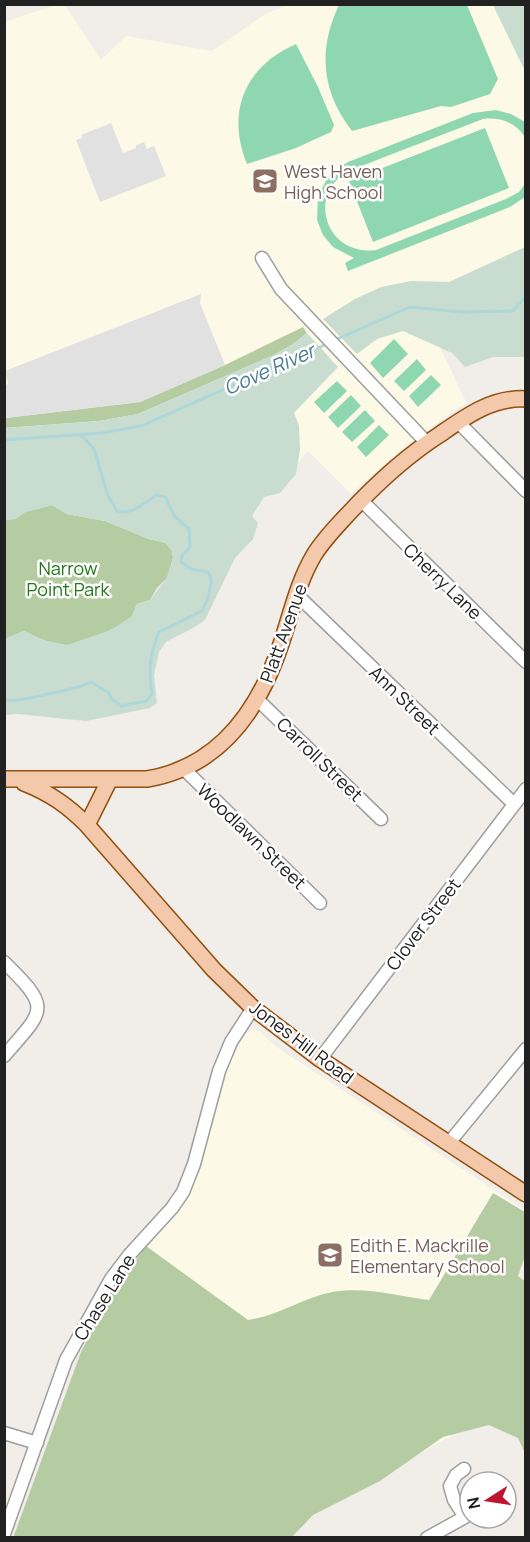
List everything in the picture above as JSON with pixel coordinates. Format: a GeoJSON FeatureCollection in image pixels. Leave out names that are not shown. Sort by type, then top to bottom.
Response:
{"type":"FeatureCollection","features":[{"type":"Feature","properties":{"kind":"main road","name":"Platt Avenue"},"geometry":{"type":"LineString","coordinates":[[10,779],[147,779],[166,776],[184,769],[219,745],[258,700],[270,676],[302,579],[319,547],[361,500],[391,471],[427,443],[487,405],[525,399]]}},
{"type":"Feature","properties":{"kind":"main road","name":"Jones Hill Road"},"geometry":{"type":"LineString","coordinates":[[10,779],[53,796],[68,806],[214,969],[253,1008],[320,1059],[525,1194]]}},
{"type":"Feature","properties":{"kind":"main road"},"geometry":{"type":"LineString","coordinates":[[87,825],[110,779]]}},
{"type":"Feature","properties":{"kind":"street"},"geometry":{"type":"LineString","coordinates":[[262,258],[269,273],[281,289],[427,443]]}},
{"type":"Feature","properties":{"kind":"street"},"geometry":{"type":"LineString","coordinates":[[458,423],[525,491]]}},
{"type":"Feature","properties":{"kind":"street","name":"Cherry Lane"},"geometry":{"type":"LineString","coordinates":[[361,500],[525,662]]}},
{"type":"Feature","properties":{"kind":"street","name":"Ann Street"},"geometry":{"type":"LineString","coordinates":[[297,595],[514,804]]}},
{"type":"Feature","properties":{"kind":"street","name":"Carroll Street"},"geometry":{"type":"LineString","coordinates":[[258,700],[381,819]]}},
{"type":"Feature","properties":{"kind":"street","name":"Woodlawn Street"},"geometry":{"type":"LineString","coordinates":[[184,769],[320,903]]}},
{"type":"Feature","properties":{"kind":"street","name":"Clover Street"},"geometry":{"type":"LineString","coordinates":[[320,1059],[525,789]]}},
{"type":"Feature","properties":{"kind":"street"},"geometry":{"type":"LineString","coordinates":[[4,962],[32,992],[39,1006],[34,1022],[4,1056]]}},
{"type":"Feature","properties":{"kind":"street","name":"Chase Lane"},"geometry":{"type":"LineString","coordinates":[[4,1534],[66,1360],[111,1279],[183,1192],[194,1164],[219,1071],[231,1042],[253,1008]]}},
{"type":"Feature","properties":{"kind":"street"},"geometry":{"type":"LineString","coordinates":[[448,1144],[525,1049]]}},
{"type":"Feature","properties":{"kind":"street"},"geometry":{"type":"LineString","coordinates":[[4,1433],[37,1443]]}},
{"type":"Feature","properties":{"kind":"street"},"geometry":{"type":"LineString","coordinates":[[427,1538],[465,1517],[454,1500],[450,1486],[456,1475],[464,1469]]}},
{"type":"Feature","properties":{"kind":"shaded area","name":"West Haven High School"},"geometry":{"type":"Polygon","coordinates":[[[56,5],[65,5],[101,60],[126,36],[212,51],[265,14],[287,5],[494,5],[525,65],[525,297],[432,330],[467,404],[459,407],[401,450],[351,494],[308,451],[295,466],[5,440],[4,22],[56,5]]]}},
{"type":"Feature","properties":{"kind":"shaded area"},"geometry":{"type":"Polygon","coordinates":[[[111,123],[123,153],[144,142],[147,149],[154,146],[166,176],[100,202],[76,140],[82,138],[81,135],[111,123]]]}},
{"type":"Feature","properties":{"kind":"shaded area"},"geometry":{"type":"Polygon","coordinates":[[[201,294],[200,303],[225,365],[140,402],[7,418],[4,386],[8,384],[5,371],[201,294]]]}},
{"type":"Feature","properties":{"kind":"shaded area","name":"Edith E. Mackrille Elementary School"},"geometry":{"type":"Polygon","coordinates":[[[254,1029],[278,1048],[525,1210],[525,1242],[449,1408],[451,1436],[361,1486],[118,1285],[130,1267],[181,1208],[190,1192],[198,1175],[225,1073],[245,1034],[254,1029]]]}},
{"type":"Feature","properties":{"kind":"green space"},"geometry":{"type":"Polygon","coordinates":[[[339,5],[467,5],[498,79],[490,94],[451,107],[441,106],[352,131],[334,101],[326,70],[328,38],[339,5]]]}},
{"type":"Feature","properties":{"kind":"green space"},"geometry":{"type":"Polygon","coordinates":[[[493,5],[525,5],[525,70],[522,65],[493,5]]]}},
{"type":"Feature","properties":{"kind":"green space"},"geometry":{"type":"Polygon","coordinates":[[[296,44],[334,125],[331,132],[296,148],[247,164],[238,127],[244,93],[252,78],[263,65],[296,44]]]}},
{"type":"Feature","properties":{"kind":"green space"},"geometry":{"type":"Polygon","coordinates":[[[496,110],[511,114],[525,122],[525,137],[512,124],[495,119],[483,119],[351,170],[337,180],[328,193],[325,207],[327,221],[334,234],[344,244],[358,249],[376,250],[506,199],[519,192],[525,184],[525,197],[510,207],[348,271],[345,263],[354,258],[333,247],[323,235],[317,220],[318,196],[329,175],[348,162],[473,113],[496,110]]]}},
{"type":"Feature","properties":{"kind":"green space"},"geometry":{"type":"Polygon","coordinates":[[[485,128],[509,188],[373,242],[349,181],[485,128]]]}},
{"type":"Feature","properties":{"kind":"green space"},"geometry":{"type":"Polygon","coordinates":[[[525,247],[525,357],[493,357],[465,367],[452,353],[403,331],[377,339],[357,354],[323,319],[355,299],[381,287],[411,281],[449,282],[525,247]]]}},
{"type":"Feature","properties":{"kind":"green space"},"geometry":{"type":"Polygon","coordinates":[[[303,327],[307,333],[274,355],[138,414],[99,421],[5,428],[5,418],[140,402],[225,365],[303,327]]]}},
{"type":"Feature","properties":{"kind":"green space"},"geometry":{"type":"Polygon","coordinates":[[[307,333],[338,367],[294,413],[299,426],[300,450],[296,474],[280,493],[264,497],[252,516],[258,523],[253,539],[235,558],[205,620],[166,642],[159,652],[154,675],[157,703],[150,708],[86,721],[18,714],[5,715],[5,639],[24,631],[43,640],[67,645],[111,630],[132,616],[137,604],[150,600],[167,578],[173,558],[172,551],[166,543],[149,539],[105,521],[67,514],[52,505],[25,512],[15,519],[5,520],[5,428],[99,421],[138,414],[274,355],[307,333]]]}},
{"type":"Feature","properties":{"kind":"green space"},"geometry":{"type":"Polygon","coordinates":[[[394,339],[408,354],[383,378],[370,363],[394,339]]]}},
{"type":"Feature","properties":{"kind":"green space"},"geometry":{"type":"Polygon","coordinates":[[[417,359],[426,370],[404,391],[394,381],[417,359]]]}},
{"type":"Feature","properties":{"kind":"green space"},"geometry":{"type":"Polygon","coordinates":[[[431,375],[441,385],[418,407],[409,396],[431,375]]]}},
{"type":"Feature","properties":{"kind":"green space"},"geometry":{"type":"Polygon","coordinates":[[[337,381],[347,391],[324,413],[314,402],[337,381]]]}},
{"type":"Feature","properties":{"kind":"green space"},"geometry":{"type":"Polygon","coordinates":[[[351,395],[361,406],[338,428],[328,417],[351,395]]]}},
{"type":"Feature","properties":{"kind":"green space"},"geometry":{"type":"Polygon","coordinates":[[[365,410],[375,421],[352,442],[342,432],[365,410]]]}},
{"type":"Feature","properties":{"kind":"green space"},"geometry":{"type":"Polygon","coordinates":[[[379,425],[389,435],[366,457],[357,447],[379,425]]]}},
{"type":"Feature","properties":{"kind":"green space","name":"Narrow Point Park"},"geometry":{"type":"Polygon","coordinates":[[[52,505],[67,514],[105,521],[149,539],[166,543],[172,551],[173,558],[167,578],[150,600],[137,604],[127,621],[92,639],[63,645],[45,641],[24,631],[5,639],[5,520],[15,519],[25,512],[52,505]]]}},
{"type":"Feature","properties":{"kind":"green space"},"geometry":{"type":"Polygon","coordinates":[[[493,1193],[525,1212],[525,1256],[518,1276],[526,1282],[525,1453],[518,1438],[489,1425],[443,1437],[380,1481],[313,1515],[292,1537],[13,1538],[81,1352],[110,1295],[146,1246],[248,1320],[270,1315],[321,1295],[344,1290],[381,1292],[429,1300],[493,1193]]]}},
{"type":"Feature","properties":{"kind":"waterway","name":"Cove River"},"geometry":{"type":"LineString","coordinates":[[335,340],[410,307],[463,312],[513,311],[526,296]]}},
{"type":"Feature","properties":{"kind":"waterway","name":"Cove River"},"geometry":{"type":"LineString","coordinates":[[4,440],[102,433],[141,426],[329,343]]}},
{"type":"Feature","properties":{"kind":"waterway"},"geometry":{"type":"LineString","coordinates":[[4,700],[42,696],[91,682],[109,693],[112,699],[121,706],[146,701],[152,694],[151,662],[159,632],[202,611],[208,598],[211,584],[208,572],[191,569],[181,562],[182,555],[190,547],[189,529],[175,517],[165,497],[157,495],[138,508],[128,512],[117,511],[108,496],[94,449],[81,435]]}},
{"type":"Feature","properties":{"kind":"place","name":"West Haven High School"},"geometry":{"type":"Point","coordinates":[265,181]}},
{"type":"Feature","properties":{"kind":"place","name":"Edith E. Mackrille Elementary School"},"geometry":{"type":"Point","coordinates":[330,1255]}}]}
